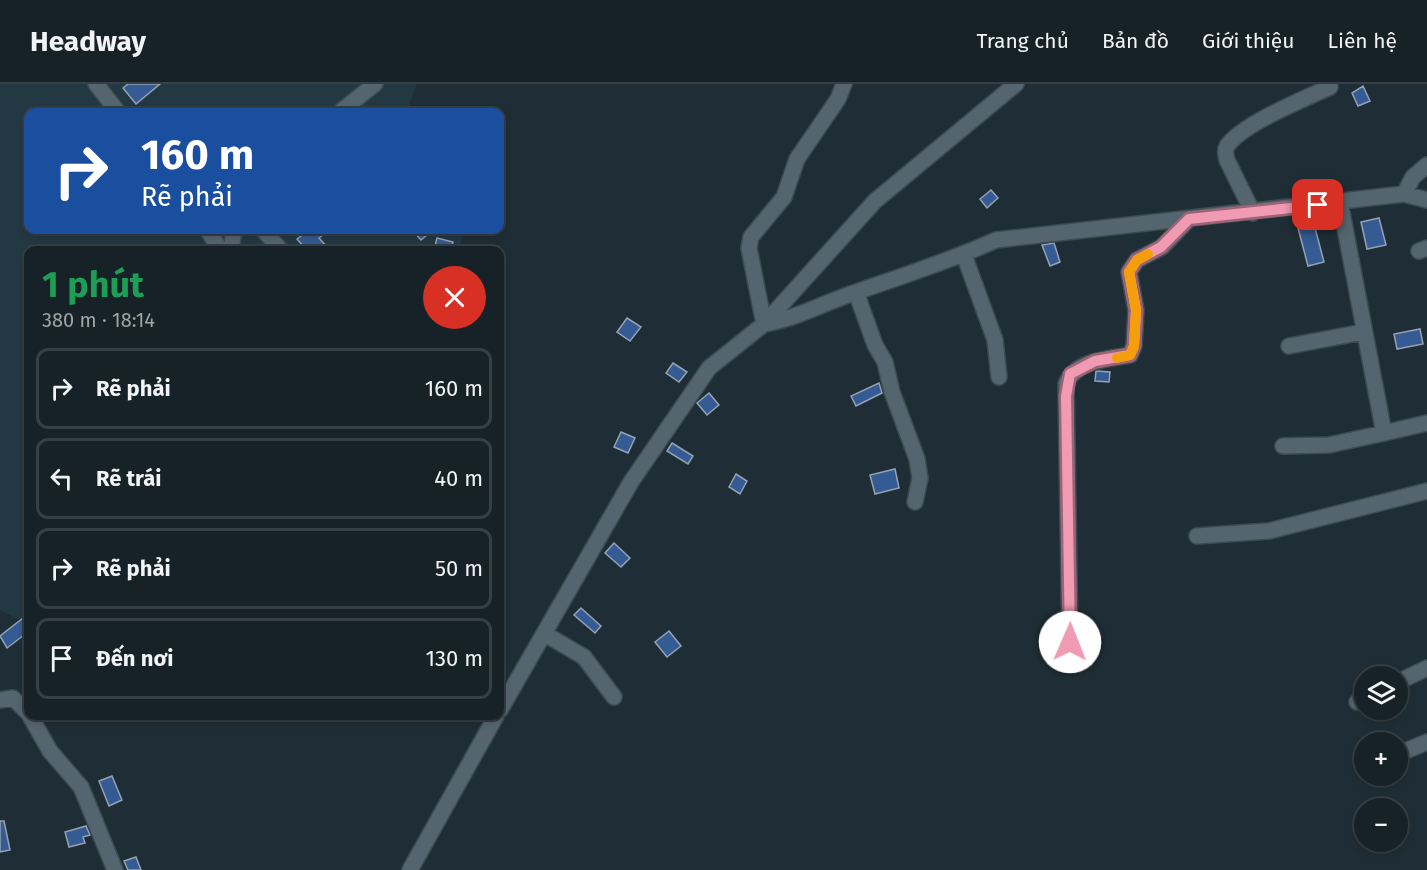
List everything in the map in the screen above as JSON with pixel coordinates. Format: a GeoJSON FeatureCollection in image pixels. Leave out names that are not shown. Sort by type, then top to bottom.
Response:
{"type":"FeatureCollection","features":[{"type":"Feature","properties":{"kind":"street"},"geometry":{"type":"LineString","coordinates":[[96,84],[115,108]]}},
{"type":"Feature","properties":{"kind":"street"},"geometry":{"type":"LineString","coordinates":[[345,108],[375,84]]}},
{"type":"Feature","properties":{"kind":"street"},"geometry":{"type":"LineString","coordinates":[[764,324],[749,248],[752,237],[784,197],[796,159],[838,99],[844,84]]}},
{"type":"Feature","properties":{"kind":"street"},"geometry":{"type":"LineString","coordinates":[[504,703],[631,482],[709,368],[764,324],[874,201],[1016,84]]}},
{"type":"Feature","properties":{"kind":"street"},"geometry":{"type":"LineString","coordinates":[[1254,213],[1227,160],[1225,152],[1227,146],[1255,124],[1330,87]]}},
{"type":"Feature","properties":{"kind":"street"},"geometry":{"type":"LineString","coordinates":[[1404,194],[1413,177],[1427,165]]}},
{"type":"Feature","properties":{"kind":"street"},"geometry":{"type":"LineString","coordinates":[[764,324],[786,320],[856,292],[964,255],[996,240],[1095,227],[1254,213],[1404,194],[1427,200]]}},
{"type":"Feature","properties":{"kind":"street"},"geometry":{"type":"LineString","coordinates":[[1340,202],[1384,433]]}},
{"type":"Feature","properties":{"kind":"street"},"geometry":{"type":"LineString","coordinates":[[1070,642],[1066,384],[1070,374],[1084,365],[1130,355],[1134,346],[1136,310],[1129,272],[1137,260],[1161,247],[1189,219]]}},
{"type":"Feature","properties":{"kind":"street"},"geometry":{"type":"LineString","coordinates":[[267,234],[277,246]]}},
{"type":"Feature","properties":{"kind":"street"},"geometry":{"type":"LineString","coordinates":[[964,255],[995,340],[999,377]]}},
{"type":"Feature","properties":{"kind":"street"},"geometry":{"type":"LineString","coordinates":[[856,292],[875,345],[885,362],[892,392],[917,459],[921,478],[915,502]]}},
{"type":"Feature","properties":{"kind":"street"},"geometry":{"type":"LineString","coordinates":[[1289,346],[1363,332]]}},
{"type":"Feature","properties":{"kind":"street"},"geometry":{"type":"LineString","coordinates":[[1283,446],[1320,446],[1427,423]]}},
{"type":"Feature","properties":{"kind":"street"},"geometry":{"type":"LineString","coordinates":[[1197,536],[1269,531],[1427,491]]}},
{"type":"Feature","properties":{"kind":"street"},"geometry":{"type":"LineString","coordinates":[[545,634],[584,657],[614,697]]}},
{"type":"Feature","properties":{"kind":"street"},"geometry":{"type":"LineString","coordinates":[[1408,677],[1427,668]]}},
{"type":"Feature","properties":{"kind":"street"},"geometry":{"type":"LineString","coordinates":[[0,700],[13,698],[24,709]]}},
{"type":"Feature","properties":{"kind":"street"},"geometry":{"type":"LineString","coordinates":[[32,720],[50,751],[81,787],[115,870]]}},
{"type":"Feature","properties":{"kind":"street"},"geometry":{"type":"LineString","coordinates":[[410,870],[494,720]]}},
{"type":"Feature","properties":{"kind":"street"},"geometry":{"type":"LineString","coordinates":[[1408,750],[1427,742]]}},
{"type":"Feature","properties":{"kind":"shaded area"},"geometry":{"type":"Polygon","coordinates":[[[0,84],[417,84],[410,108],[24,108],[24,234],[462,234],[460,246],[24,246],[24,623],[0,610],[0,84]]]}},
{"type":"Feature","properties":{"kind":"building"},"geometry":{"type":"Polygon","coordinates":[[[128,84],[160,84],[136,104],[123,88],[128,84]]]}},
{"type":"Feature","properties":{"kind":"building"},"geometry":{"type":"Polygon","coordinates":[[[1363,86],[1370,101],[1358,106],[1352,93],[1363,86]]]}},
{"type":"Feature","properties":{"kind":"building"},"geometry":{"type":"Polygon","coordinates":[[[991,190],[998,198],[987,208],[980,199],[991,190]]]}},
{"type":"Feature","properties":{"kind":"building"},"geometry":{"type":"Polygon","coordinates":[[[1379,218],[1386,245],[1367,249],[1361,222],[1379,218]]]}},
{"type":"Feature","properties":{"kind":"building"},"geometry":{"type":"Polygon","coordinates":[[[1314,224],[1324,262],[1308,266],[1298,228],[1314,224]]]}},
{"type":"Feature","properties":{"kind":"building"},"geometry":{"type":"Polygon","coordinates":[[[304,234],[324,234],[319,238],[326,246],[303,246],[297,239],[304,234]]]}},
{"type":"Feature","properties":{"kind":"building"},"geometry":{"type":"Polygon","coordinates":[[[416,234],[428,234],[421,240],[416,234]]]}},
{"type":"Feature","properties":{"kind":"building"},"geometry":{"type":"Polygon","coordinates":[[[437,238],[453,242],[452,246],[435,246],[437,238]]]}},
{"type":"Feature","properties":{"kind":"building"},"geometry":{"type":"Polygon","coordinates":[[[1054,243],[1060,262],[1050,266],[1042,245],[1054,243]]]}},
{"type":"Feature","properties":{"kind":"building"},"geometry":{"type":"Polygon","coordinates":[[[627,318],[641,327],[630,341],[617,332],[627,318]]]}},
{"type":"Feature","properties":{"kind":"building"},"geometry":{"type":"Polygon","coordinates":[[[1420,329],[1423,344],[1397,349],[1394,334],[1420,329]]]}},
{"type":"Feature","properties":{"kind":"building"},"geometry":{"type":"Polygon","coordinates":[[[673,363],[687,372],[679,382],[666,373],[673,363]]]}},
{"type":"Feature","properties":{"kind":"building"},"geometry":{"type":"Polygon","coordinates":[[[1096,371],[1110,372],[1109,382],[1095,381],[1096,371]]]}},
{"type":"Feature","properties":{"kind":"building"},"geometry":{"type":"Polygon","coordinates":[[[879,383],[882,393],[856,406],[851,396],[879,383]]]}},
{"type":"Feature","properties":{"kind":"building"},"geometry":{"type":"Polygon","coordinates":[[[709,393],[719,405],[707,415],[697,403],[709,393]]]}},
{"type":"Feature","properties":{"kind":"building"},"geometry":{"type":"Polygon","coordinates":[[[621,432],[635,438],[628,453],[614,447],[621,432]]]}},
{"type":"Feature","properties":{"kind":"building"},"geometry":{"type":"Polygon","coordinates":[[[672,443],[693,456],[688,464],[667,451],[672,443]]]}},
{"type":"Feature","properties":{"kind":"building"},"geometry":{"type":"Polygon","coordinates":[[[895,469],[899,488],[875,494],[870,475],[895,469]]]}},
{"type":"Feature","properties":{"kind":"building"},"geometry":{"type":"Polygon","coordinates":[[[736,474],[747,481],[740,494],[729,487],[736,474]]]}},
{"type":"Feature","properties":{"kind":"building"},"geometry":{"type":"Polygon","coordinates":[[[614,543],[630,558],[621,567],[605,553],[614,543]]]}},
{"type":"Feature","properties":{"kind":"building"},"geometry":{"type":"Polygon","coordinates":[[[581,608],[601,626],[595,633],[574,615],[581,608]]]}},
{"type":"Feature","properties":{"kind":"building"},"geometry":{"type":"Polygon","coordinates":[[[23,618],[24,635],[7,648],[0,636],[23,618]]]}},
{"type":"Feature","properties":{"kind":"building"},"geometry":{"type":"Polygon","coordinates":[[[669,631],[681,646],[667,657],[655,642],[669,631]]]}},
{"type":"Feature","properties":{"kind":"building"},"geometry":{"type":"Polygon","coordinates":[[[112,776],[122,800],[109,806],[99,781],[112,776]]]}},
{"type":"Feature","properties":{"kind":"building"},"geometry":{"type":"Polygon","coordinates":[[[0,821],[4,821],[10,850],[0,852],[0,821]]]}},
{"type":"Feature","properties":{"kind":"building"},"geometry":{"type":"Polygon","coordinates":[[[86,826],[90,835],[83,837],[85,843],[69,847],[65,832],[86,826]]]}},
{"type":"Feature","properties":{"kind":"building"},"geometry":{"type":"Polygon","coordinates":[[[136,857],[141,870],[128,870],[124,861],[136,857]]]}},
{"type":"Feature","properties":{"kind":"slow traffic"},"geometry":{"type":"LineString","coordinates":[[1117,358],[1130,355],[1134,346],[1136,310],[1129,272],[1137,260],[1148,254]]}},
{"type":"Feature","properties":{"kind":"route"},"geometry":{"type":"LineString","coordinates":[[1070,642],[1071,595],[1066,462],[1066,384],[1070,374],[1095,361],[1130,355],[1134,346],[1136,310],[1129,272],[1137,260],[1161,247],[1189,219],[1318,205]]}}]}
